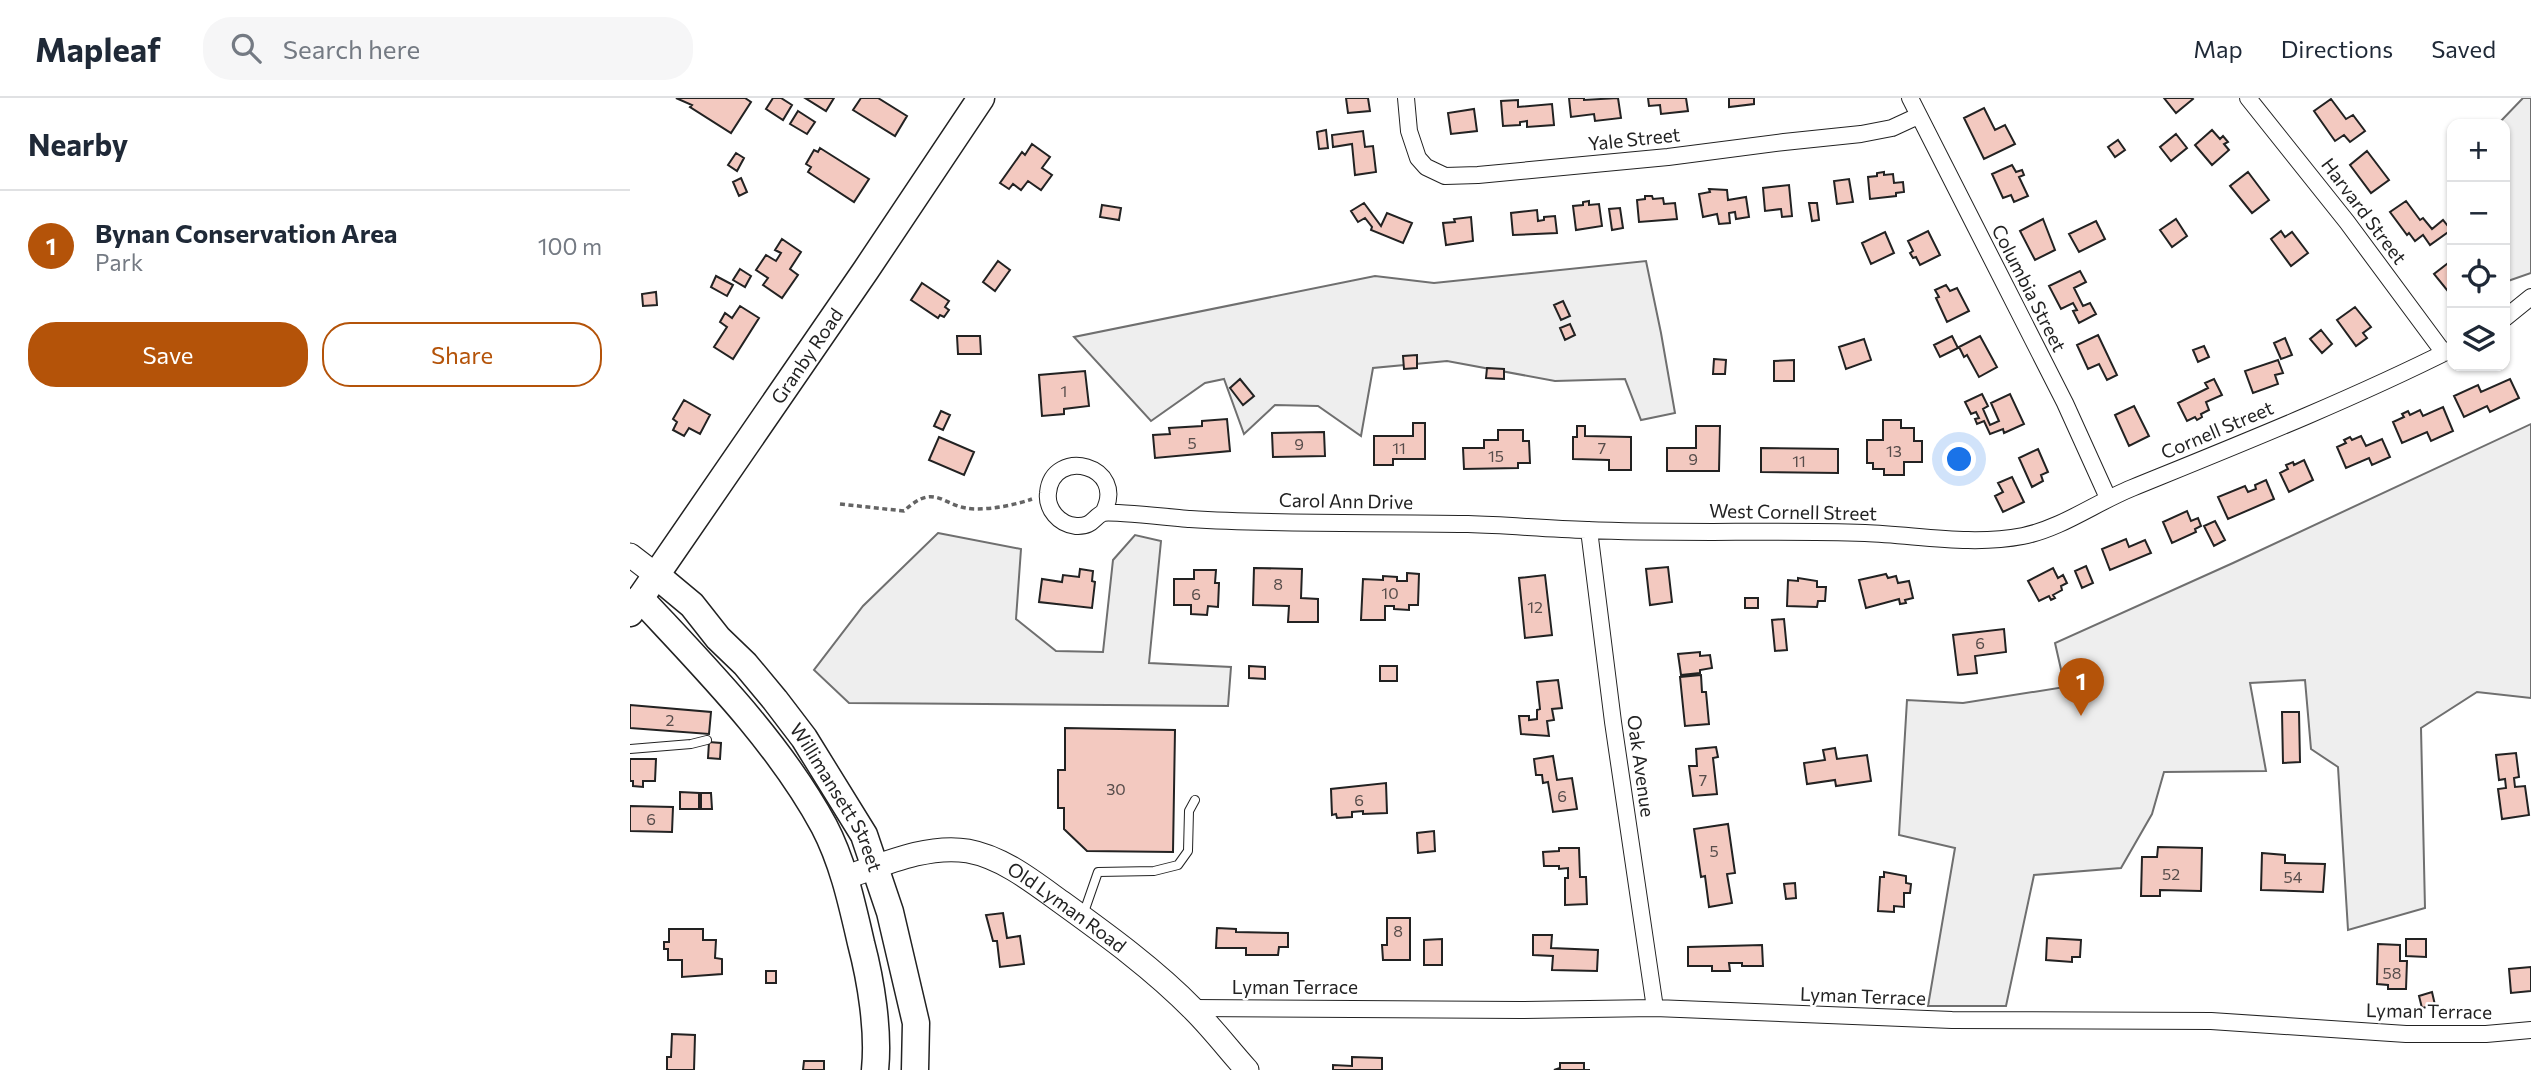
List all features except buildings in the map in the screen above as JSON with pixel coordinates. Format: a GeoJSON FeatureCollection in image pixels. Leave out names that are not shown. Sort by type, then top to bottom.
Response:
{"type":"FeatureCollection","features":[{"type":"Feature","properties":{"kind":"main road","name":"Granby Road"},"geometry":{"type":"LineString","coordinates":[[633,599],[656,575],[859,281],[981,98]]}},
{"type":"Feature","properties":{"kind":"main road"},"geometry":{"type":"LineString","coordinates":[[630,555],[656,575]]}},
{"type":"Feature","properties":{"kind":"main road","name":"Willimansett Street"},"geometry":{"type":"LineString","coordinates":[[656,575],[692,605],[718,638],[752,673],[804,738],[864,835],[877,867],[916,1023],[915,1070]]}},
{"type":"Feature","properties":{"kind":"main road","name":"Willimansett Street"},"geometry":{"type":"LineString","coordinates":[[633,599],[724,688],[780,758],[825,828],[844,878],[867,966],[872,1002],[875,1070]]}},
{"type":"Feature","properties":{"kind":"main road","name":"Old Lyman Road"},"geometry":{"type":"LineString","coordinates":[[844,878],[933,851],[968,851],[994,860],[1025,877],[1082,917],[1155,974],[1193,1008],[1247,1070]]}},
{"type":"Feature","properties":{"kind":"street","name":"Yale Street"},"geometry":{"type":"LineString","coordinates":[[1406,98],[1409,131],[1418,158],[1426,167],[1445,176],[1668,158],[1861,134],[1892,128],[1918,116]]}},
{"type":"Feature","properties":{"kind":"street","name":"Columbia Street"},"geometry":{"type":"LineString","coordinates":[[1910,98],[2064,403],[2108,498]]}},
{"type":"Feature","properties":{"kind":"street","name":"Harvard Street"},"geometry":{"type":"LineString","coordinates":[[2248,98],[2447,350]]}},
{"type":"Feature","properties":{"kind":"street"},"geometry":{"type":"LineString","coordinates":[[2510,314],[2531,298]]}},
{"type":"Feature","properties":{"kind":"street","name":"Cornell Street"},"geometry":{"type":"LineString","coordinates":[[1996,541],[2044,530],[2108,498],[2224,452],[2447,351]]}},
{"type":"Feature","properties":{"kind":"street"},"geometry":{"type":"LineString","coordinates":[[1048,498],[1050,485],[1058,473],[1071,466],[1086,466],[1098,473],[1107,485],[1108,500],[1103,513]]}},
{"type":"Feature","properties":{"kind":"street","name":"Carol Ann Drive"},"geometry":{"type":"LineString","coordinates":[[1048,498],[1056,516],[1073,526],[1087,525],[1103,513],[1202,520],[1498,525],[1589,530]]}},
{"type":"Feature","properties":{"kind":"street","name":"West Cornell Street"},"geometry":{"type":"LineString","coordinates":[[1589,530],[1869,533],[1996,541]]}},
{"type":"Feature","properties":{"kind":"street","name":"Oak Avenue"},"geometry":{"type":"LineString","coordinates":[[1589,530],[1613,722],[1655,1008]]}},
{"type":"Feature","properties":{"kind":"street","name":"Lyman Terrace"},"geometry":{"type":"LineString","coordinates":[[1193,1008],[1655,1008],[1822,1017],[2211,1021],[2406,1034],[2486,1034],[2531,1030]]}},
{"type":"Feature","properties":{"kind":"lane"},"geometry":{"type":"LineString","coordinates":[[630,749],[708,740]]}},
{"type":"Feature","properties":{"kind":"lane"},"geometry":{"type":"LineString","coordinates":[[1082,917],[1098,872],[1154,871],[1178,865],[1188,851],[1189,811],[1195,800]]}},
{"type":"Feature","properties":{"kind":"path"},"geometry":{"type":"LineString","coordinates":[[840,504],[904,511],[923,497],[934,496],[975,509],[1021,503],[1040,497],[1048,498]]}},
{"type":"Feature","properties":{"kind":"shaded area"},"geometry":{"type":"Polygon","coordinates":[[[2523,98],[2531,98],[2531,273],[2510,280],[2510,119],[2503,119],[2523,98]]]}},
{"type":"Feature","properties":{"kind":"shaded area"},"geometry":{"type":"Polygon","coordinates":[[[1646,261],[1675,413],[1641,420],[1625,379],[1555,381],[1447,361],[1373,368],[1361,436],[1318,406],[1275,405],[1244,434],[1224,379],[1205,383],[1151,421],[1074,337],[1375,276],[1434,283],[1646,261]]]}},
{"type":"Feature","properties":{"kind":"shaded area"},"geometry":{"type":"Polygon","coordinates":[[[2531,424],[2531,698],[2477,692],[2421,728],[2425,908],[2348,930],[2338,767],[2311,749],[2305,680],[2250,683],[2266,771],[2164,772],[2152,814],[2121,868],[2034,875],[2006,1006],[1928,1006],[1955,848],[1899,835],[1907,700],[1963,703],[2065,687],[2055,643],[2531,424]]]}},
{"type":"Feature","properties":{"kind":"shaded area"},"geometry":{"type":"Polygon","coordinates":[[[938,533],[1021,549],[1016,619],[1056,651],[1103,652],[1113,560],[1135,535],[1161,541],[1149,663],[1231,667],[1228,706],[849,703],[814,670],[863,606],[938,533]]]}},
{"type":"Feature","properties":{"kind":"place","name":"Bynan Conservation Area"},"geometry":{"type":"Point","coordinates":[2081,716]}}]}
